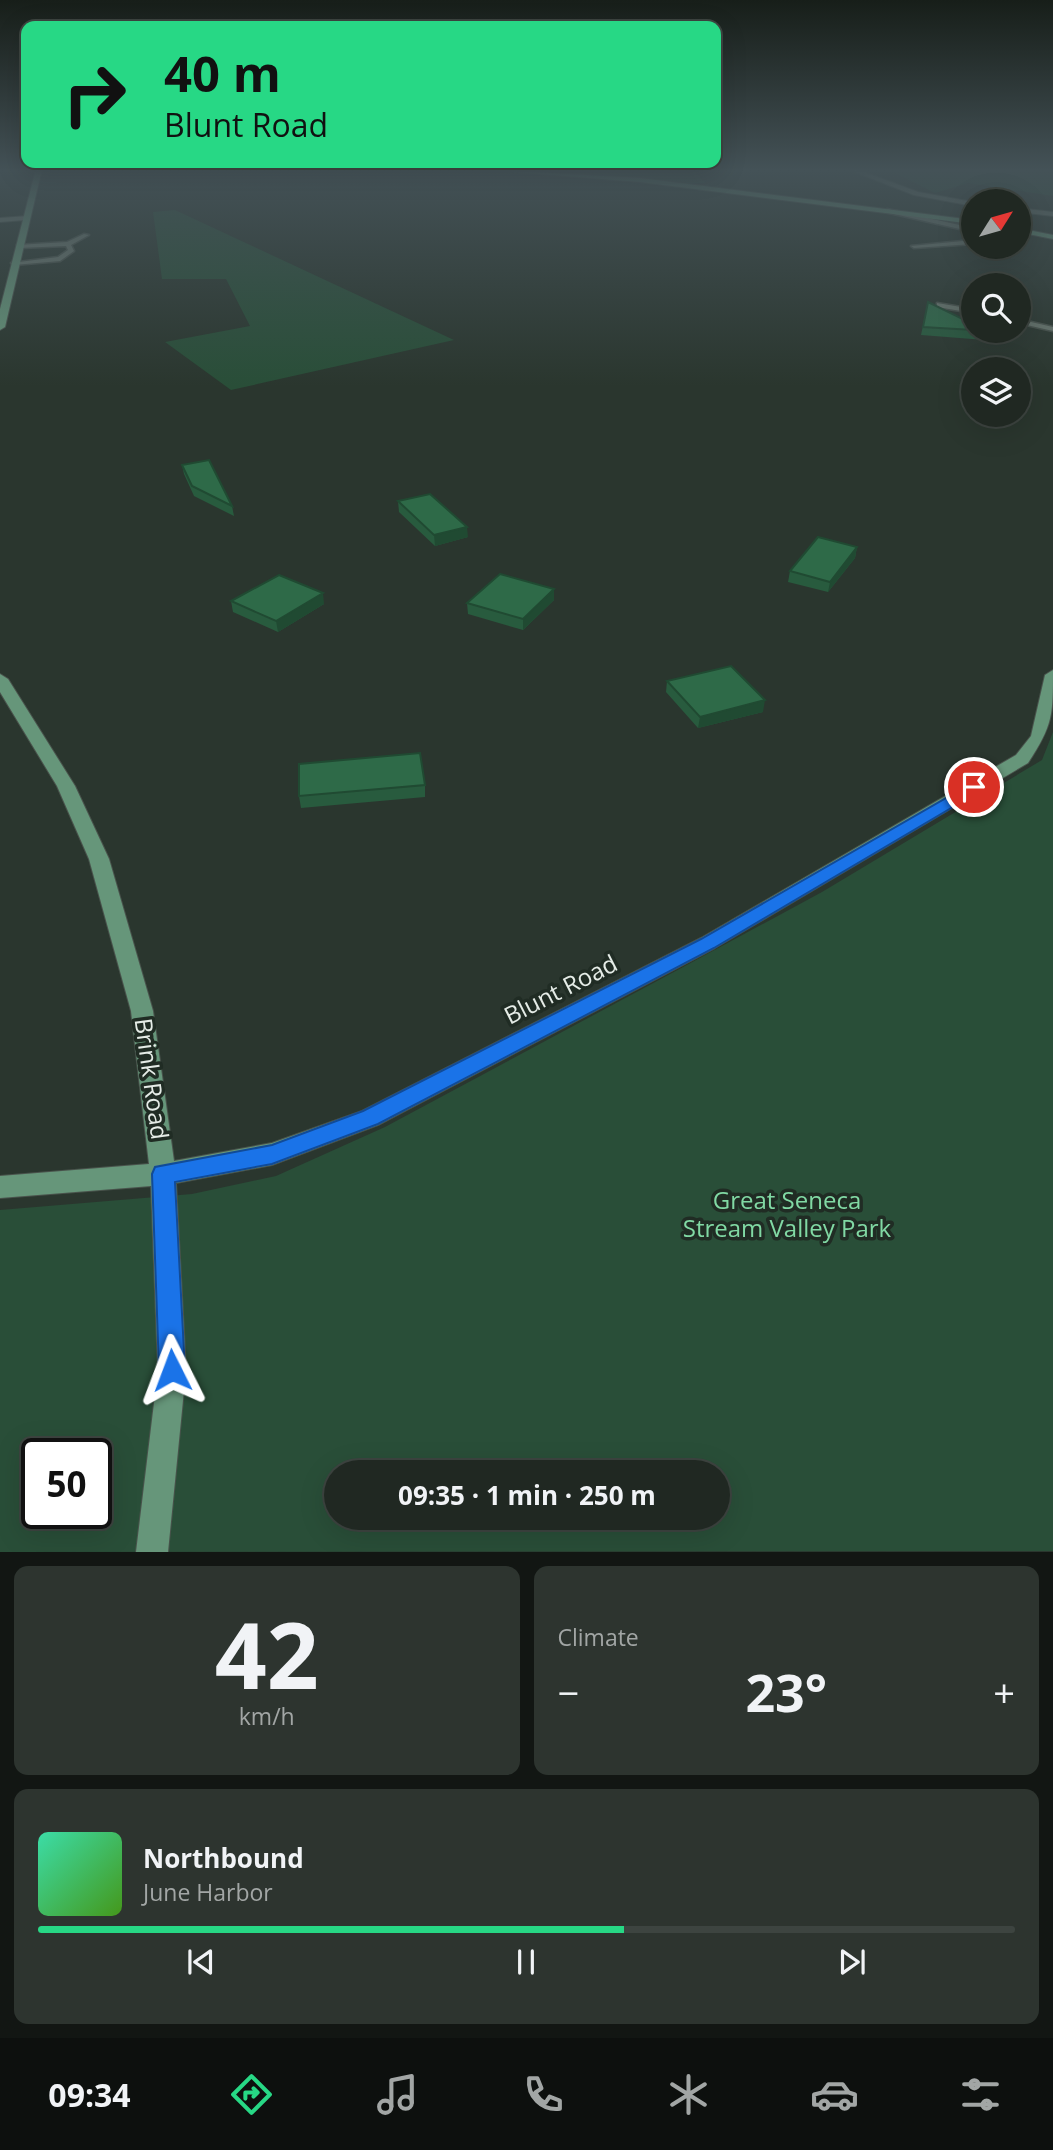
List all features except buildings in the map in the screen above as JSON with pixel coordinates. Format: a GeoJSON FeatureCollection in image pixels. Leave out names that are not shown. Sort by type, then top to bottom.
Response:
{"type":"FeatureCollection","features":[{"type":"Feature","properties":{"kind":"street"},"geometry":{"type":"LineString","coordinates":[[0,327],[20,241]]}},
{"type":"Feature","properties":{"kind":"street","name":"Blunt Road"},"geometry":{"type":"LineString","coordinates":[[0,1187],[163,1174],[272,1154],[370,1118],[708,943],[1022,759],[1039,736],[1053,675]]}},
{"type":"Feature","properties":{"kind":"street","name":"Brink Road"},"geometry":{"type":"LineString","coordinates":[[0,679],[66,786],[99,859],[142,1011],[163,1174],[172,1370],[152,1552]]}},
{"type":"Feature","properties":{"kind":"lane"},"geometry":{"type":"LineString","coordinates":[[19,246],[68,244],[73,241]]}},
{"type":"Feature","properties":{"kind":"lane"},"geometry":{"type":"LineString","coordinates":[[914,246],[961,243]]}},
{"type":"Feature","properties":{"kind":"lane"},"geometry":{"type":"LineString","coordinates":[[15,263],[66,256],[71,251],[68,244]]}},
{"type":"Feature","properties":{"kind":"lane"},"geometry":{"type":"LineString","coordinates":[[940,305],[961,309]]}},
{"type":"Feature","properties":{"kind":"lane"},"geometry":{"type":"LineString","coordinates":[[1031,324],[1053,329]]}},
{"type":"Feature","properties":{"kind":"green space"},"geometry":{"type":"Polygon","coordinates":[[[157,241],[242,241],[454,340],[231,390],[165,342],[250,326],[226,279],[162,279],[157,241]]]}},
{"type":"Feature","properties":{"kind":"green space","name":"Great Seneca Stream Valley Park"},"geometry":{"type":"Polygon","coordinates":[[[1053,732],[1053,1551],[0,1552],[0,1210],[192,1194],[276,1176],[385,1127],[822,892],[1042,760],[1053,732]]]}},
{"type":"Feature","properties":{"kind":"route"},"geometry":{"type":"LineString","coordinates":[[172,1370],[163,1174],[272,1154],[370,1118],[708,943],[974,787]]}}]}
